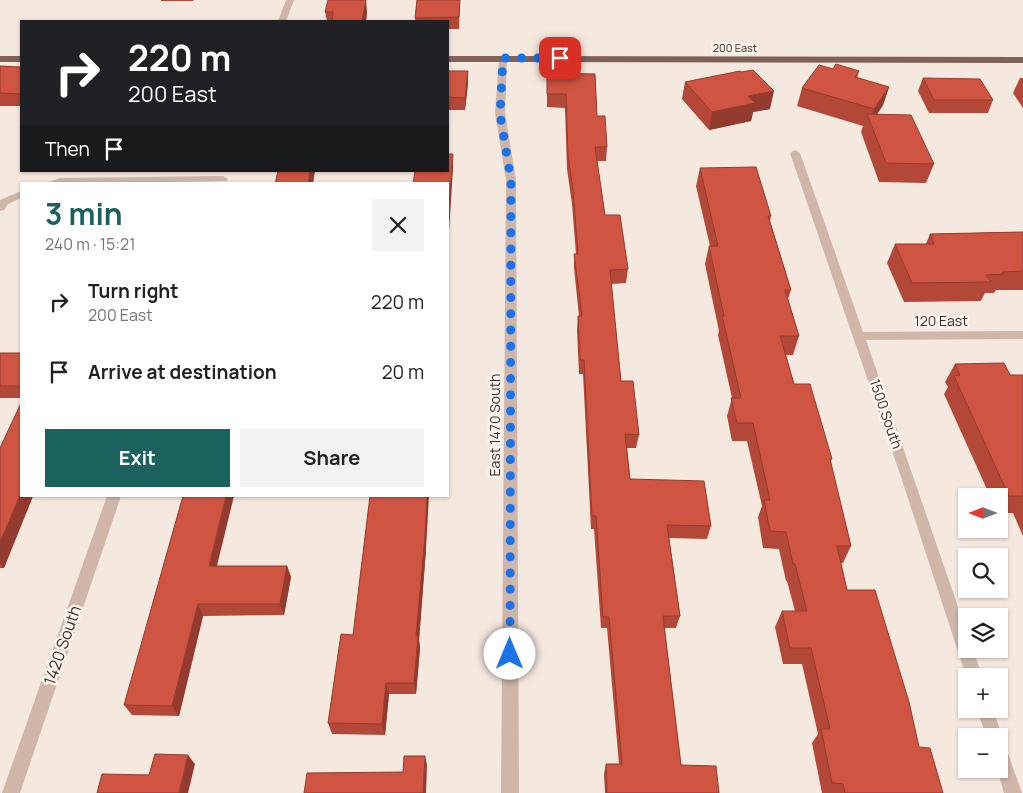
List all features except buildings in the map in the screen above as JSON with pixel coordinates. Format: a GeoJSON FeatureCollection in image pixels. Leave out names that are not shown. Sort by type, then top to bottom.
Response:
{"type":"FeatureCollection","features":[{"type":"Feature","properties":{"kind":"main road"},"geometry":{"type":"LineString","coordinates":[[0,59],[20,59]]}},
{"type":"Feature","properties":{"kind":"main road","name":"200 East"},"geometry":{"type":"LineString","coordinates":[[449,59],[1023,60]]}},
{"type":"Feature","properties":{"kind":"street"},"geometry":{"type":"LineString","coordinates":[[282,20],[290,0]]}},
{"type":"Feature","properties":{"kind":"street","name":"East 1470 South"},"geometry":{"type":"LineString","coordinates":[[503,58],[500,114],[511,180],[510,793]]}},
{"type":"Feature","properties":{"kind":"street","name":"1500 South"},"geometry":{"type":"LineString","coordinates":[[795,153],[908,477],[971,668]]}},
{"type":"Feature","properties":{"kind":"street"},"geometry":{"type":"LineString","coordinates":[[56,182],[224,178]]}},
{"type":"Feature","properties":{"kind":"street"},"geometry":{"type":"LineString","coordinates":[[0,208],[4,202],[20,194]]}},
{"type":"Feature","properties":{"kind":"street","name":"120 East"},"geometry":{"type":"LineString","coordinates":[[859,336],[1023,335]]}},
{"type":"Feature","properties":{"kind":"street","name":"1420 South"},"geometry":{"type":"LineString","coordinates":[[11,793],[114,497]]}},
{"type":"Feature","properties":{"kind":"street"},"geometry":{"type":"LineString","coordinates":[[1008,778],[1013,793]]}},
{"type":"Feature","properties":{"kind":"route"},"geometry":{"type":"LineString","coordinates":[[510,654],[511,180],[500,114],[503,58],[560,58]]}}]}
